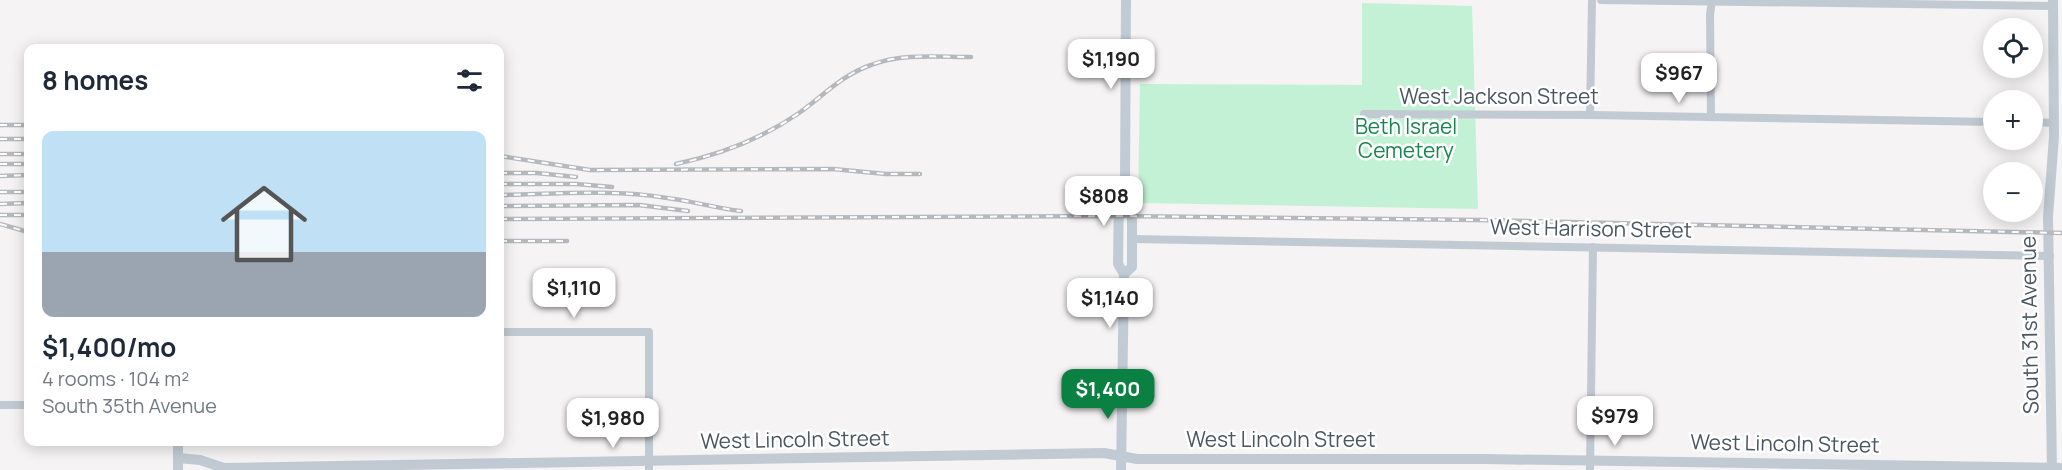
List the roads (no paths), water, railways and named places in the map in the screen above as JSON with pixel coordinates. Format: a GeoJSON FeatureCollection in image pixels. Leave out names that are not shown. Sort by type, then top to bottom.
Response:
{"type":"FeatureCollection","features":[{"type":"Feature","properties":{"kind":"main road"},"geometry":{"type":"LineString","coordinates":[[1121,470],[1124,274],[1118,264],[1118,245],[1119,189],[1125,181],[1125,0]]}},
{"type":"Feature","properties":{"kind":"main road"},"geometry":{"type":"LineString","coordinates":[[1124,274],[1132,267],[1132,189],[1125,181]]}},
{"type":"Feature","properties":{"kind":"street"},"geometry":{"type":"LineString","coordinates":[[1590,114],[1592,0]]}},
{"type":"Feature","properties":{"kind":"street"},"geometry":{"type":"LineString","coordinates":[[1601,0],[2053,3]]}},
{"type":"Feature","properties":{"kind":"street"},"geometry":{"type":"LineString","coordinates":[[1711,117],[1710,15],[1712,1]]}},
{"type":"Feature","properties":{"kind":"street","name":"South 31st Avenue"},"geometry":{"type":"LineString","coordinates":[[2053,3],[2054,123],[2048,216],[2055,469]]}},
{"type":"Feature","properties":{"kind":"street","name":"West Jackson Street"},"geometry":{"type":"LineString","coordinates":[[1364,114],[1590,114],[1983,122]]}},
{"type":"Feature","properties":{"kind":"street"},"geometry":{"type":"LineString","coordinates":[[2043,122],[2054,123]]}},
{"type":"Feature","properties":{"kind":"street","name":"West Harrison Street"},"geometry":{"type":"LineString","coordinates":[[1132,239],[2050,256]]}},
{"type":"Feature","properties":{"kind":"street"},"geometry":{"type":"LineString","coordinates":[[1590,466],[1593,247]]}},
{"type":"Feature","properties":{"kind":"street"},"geometry":{"type":"LineString","coordinates":[[504,332],[649,332],[649,466]]}},
{"type":"Feature","properties":{"kind":"street"},"geometry":{"type":"LineString","coordinates":[[0,405],[24,405]]}},
{"type":"Feature","properties":{"kind":"street"},"geometry":{"type":"LineString","coordinates":[[178,446],[178,470]]}},
{"type":"Feature","properties":{"kind":"street","name":"West Lincoln Street"},"geometry":{"type":"LineString","coordinates":[[178,458],[200,460],[224,468],[649,466],[1104,453],[1137,459],[1590,466],[2055,469]]}},
{"type":"Feature","properties":{"kind":"railway"},"geometry":{"type":"LineString","coordinates":[[676,164],[708,156],[756,138],[799,113],[842,80],[871,65],[908,57],[971,57]]}},
{"type":"Feature","properties":{"kind":"railway"},"geometry":{"type":"LineString","coordinates":[[0,125],[24,125]]}},
{"type":"Feature","properties":{"kind":"railway"},"geometry":{"type":"LineString","coordinates":[[0,139],[24,139]]}},
{"type":"Feature","properties":{"kind":"railway"},"geometry":{"type":"LineString","coordinates":[[0,154],[24,154]]}},
{"type":"Feature","properties":{"kind":"railway"},"geometry":{"type":"LineString","coordinates":[[504,157],[590,170],[833,169],[886,174],[920,174]]}},
{"type":"Feature","properties":{"kind":"railway"},"geometry":{"type":"LineString","coordinates":[[0,164],[24,164]]}},
{"type":"Feature","properties":{"kind":"railway"},"geometry":{"type":"LineString","coordinates":[[504,173],[537,173],[576,177]]}},
{"type":"Feature","properties":{"kind":"railway"},"geometry":{"type":"LineString","coordinates":[[0,176],[24,175]]}},
{"type":"Feature","properties":{"kind":"railway"},"geometry":{"type":"LineString","coordinates":[[504,184],[577,184],[612,187]]}},
{"type":"Feature","properties":{"kind":"railway"},"geometry":{"type":"LineString","coordinates":[[0,192],[24,192]]}},
{"type":"Feature","properties":{"kind":"railway"},"geometry":{"type":"LineString","coordinates":[[504,195],[584,193],[647,195],[741,211]]}},
{"type":"Feature","properties":{"kind":"railway"},"geometry":{"type":"LineString","coordinates":[[0,204],[24,203]]}},
{"type":"Feature","properties":{"kind":"railway"},"geometry":{"type":"LineString","coordinates":[[504,206],[639,205],[688,211]]}},
{"type":"Feature","properties":{"kind":"railway"},"geometry":{"type":"LineString","coordinates":[[0,215],[24,215]]}},
{"type":"Feature","properties":{"kind":"railway"},"geometry":{"type":"LineString","coordinates":[[504,219],[1119,216],[1478,220],[2062,233]]}},
{"type":"Feature","properties":{"kind":"railway"},"geometry":{"type":"LineString","coordinates":[[0,224],[24,231]]}},
{"type":"Feature","properties":{"kind":"railway"},"geometry":{"type":"LineString","coordinates":[[504,241],[567,241]]}},
{"type":"Feature","properties":{"kind":"park label","name":"Beth Israel Cemetery"},"geometry":{"type":"Point","coordinates":[1406,139]}}]}
